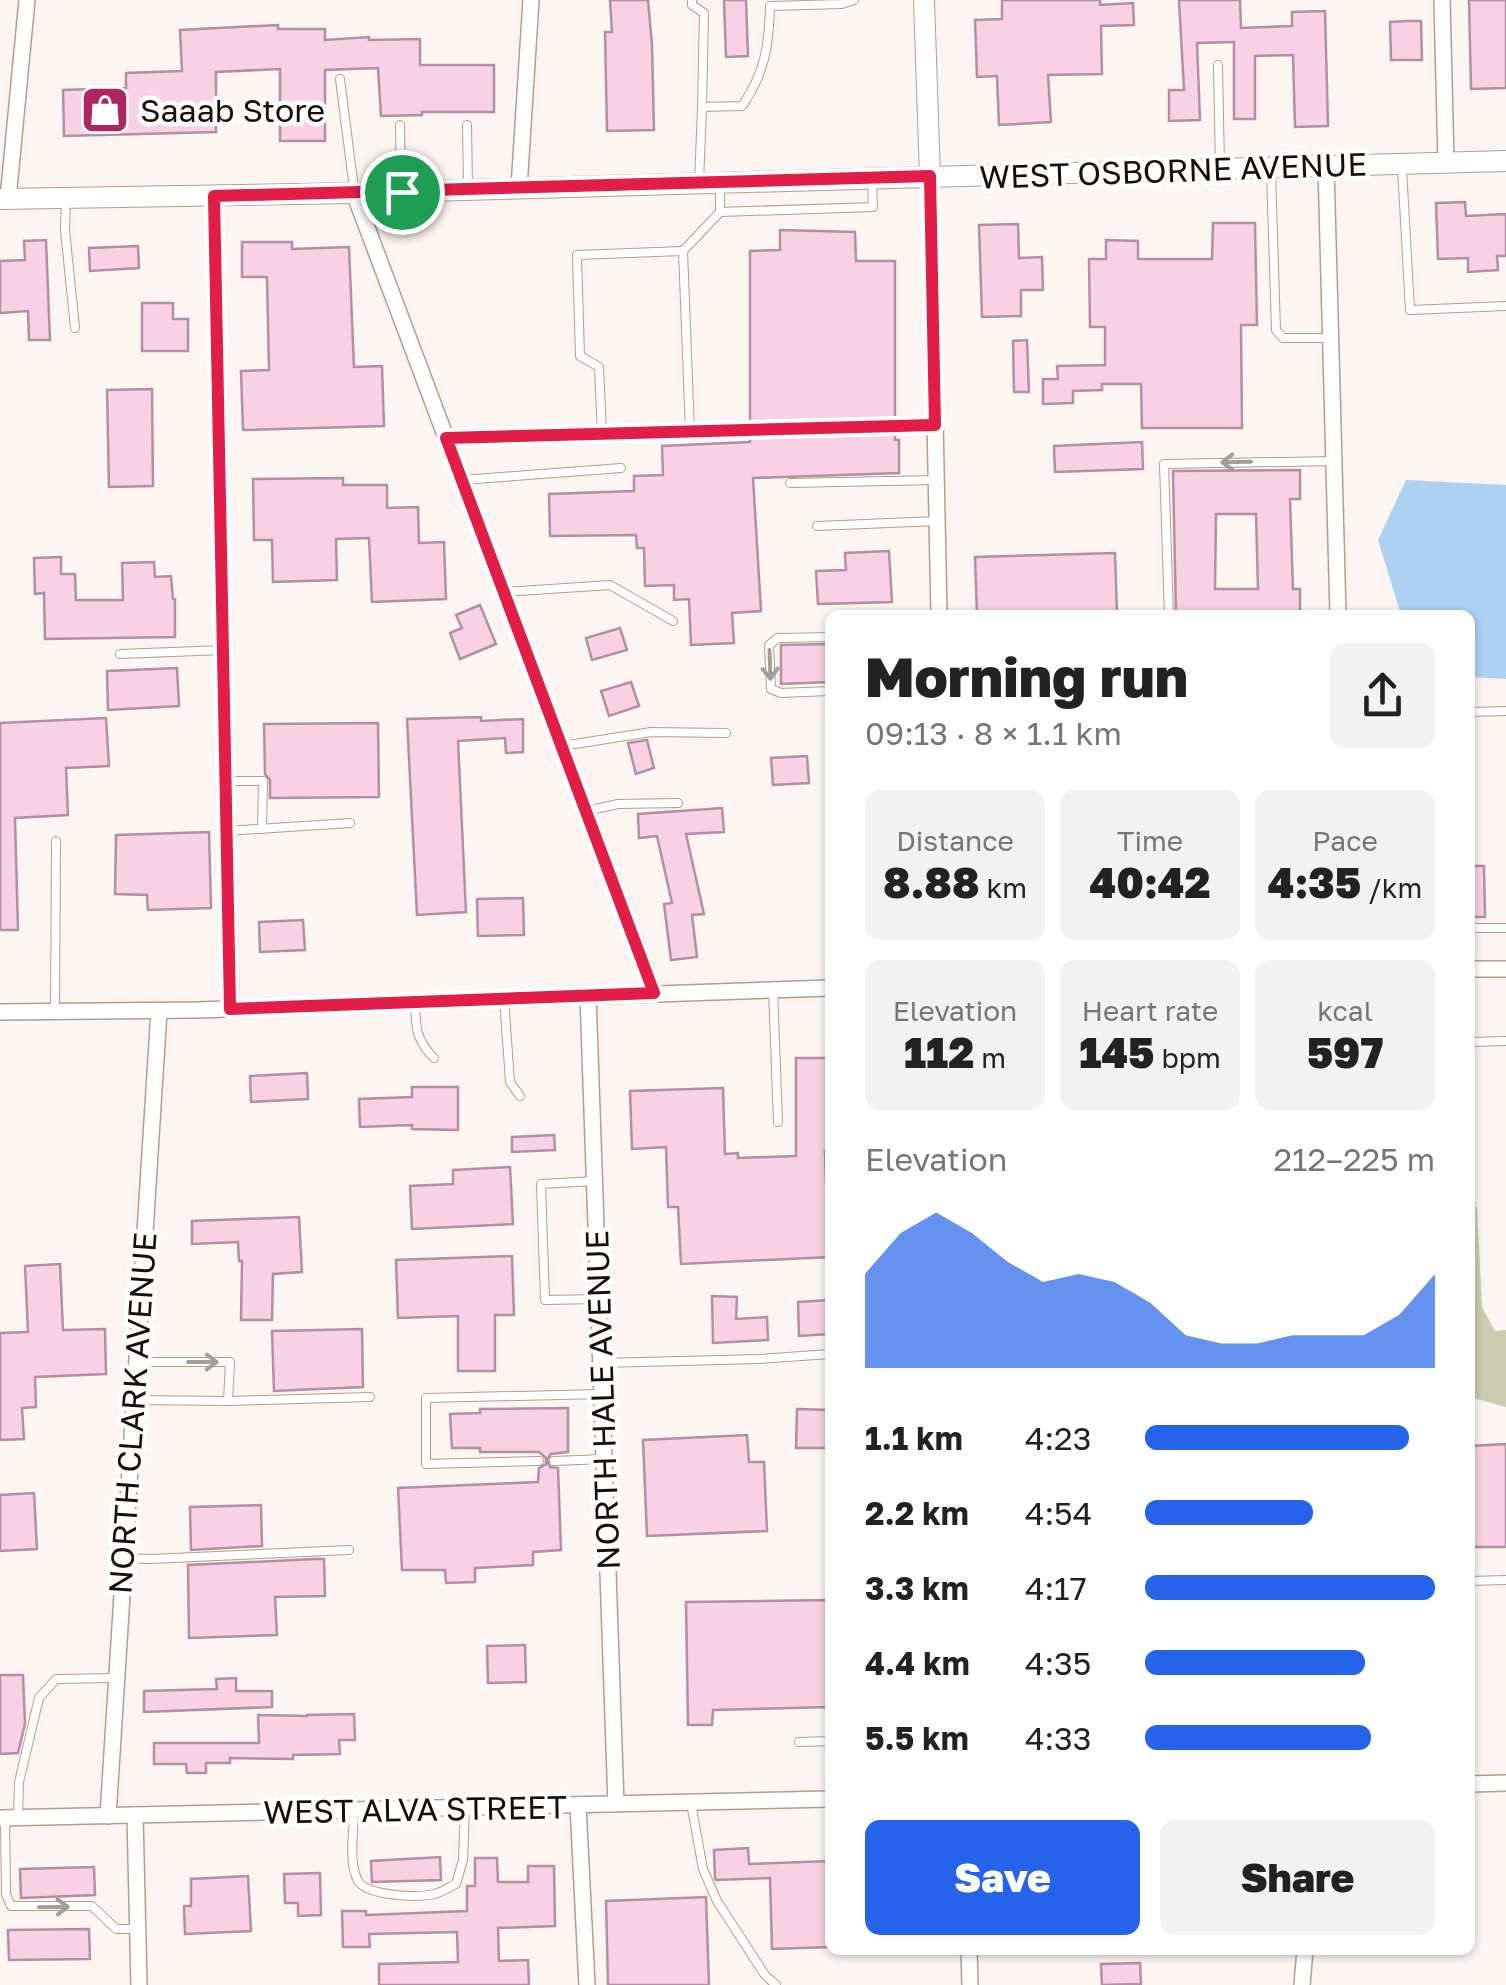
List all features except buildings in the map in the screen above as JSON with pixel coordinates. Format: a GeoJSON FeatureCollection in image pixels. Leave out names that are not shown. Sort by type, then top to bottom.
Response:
{"type":"FeatureCollection","features":[{"type":"Feature","properties":{"kind":"street"},"geometry":{"type":"LineString","coordinates":[[4,199],[26,0]]}},
{"type":"Feature","properties":{"kind":"street"},"geometry":{"type":"LineString","coordinates":[[519,188],[531,0]]}},
{"type":"Feature","properties":{"kind":"street"},"geometry":{"type":"LineString","coordinates":[[924,0],[939,610]]}},
{"type":"Feature","properties":{"kind":"street"},"geometry":{"type":"LineString","coordinates":[[1442,0],[1446,162]]}},
{"type":"Feature","properties":{"kind":"street","name":"WEST OSBORNE AVENUE"},"geometry":{"type":"LineString","coordinates":[[4,199],[402,192],[1506,161]]}},
{"type":"Feature","properties":{"kind":"street"},"geometry":{"type":"LineString","coordinates":[[1326,166],[1338,610]]}},
{"type":"Feature","properties":{"kind":"street"},"geometry":{"type":"LineString","coordinates":[[354,193],[654,993]]}},
{"type":"Feature","properties":{"kind":"street"},"geometry":{"type":"LineString","coordinates":[[214,196],[230,1009]]}},
{"type":"Feature","properties":{"kind":"street"},"geometry":{"type":"LineString","coordinates":[[1475,969],[1506,969]]}},
{"type":"Feature","properties":{"kind":"street"},"geometry":{"type":"LineString","coordinates":[[0,1012],[230,1009],[825,988]]}},
{"type":"Feature","properties":{"kind":"street","name":"NORTH HALE AVENUE"},"geometry":{"type":"LineString","coordinates":[[588,995],[616,1804]]}},
{"type":"Feature","properties":{"kind":"street","name":"NORTH CLARK AVENUE"},"geometry":{"type":"LineString","coordinates":[[108,1816],[159,1010]]}},
{"type":"Feature","properties":{"kind":"street"},"geometry":{"type":"LineString","coordinates":[[1475,1784],[1506,1783]]}},
{"type":"Feature","properties":{"kind":"street","name":"WEST ALVA STREET"},"geometry":{"type":"LineString","coordinates":[[8,1818],[825,1799]]}},
{"type":"Feature","properties":{"kind":"street"},"geometry":{"type":"LineString","coordinates":[[578,1805],[587,1985]]}},
{"type":"Feature","properties":{"kind":"street"},"geometry":{"type":"LineString","coordinates":[[136,1815],[139,1985]]}},
{"type":"Feature","properties":{"kind":"street"},"geometry":{"type":"LineString","coordinates":[[969,1955],[970,1985]]}},
{"type":"Feature","properties":{"kind":"street"},"geometry":{"type":"LineString","coordinates":[[1302,1985],[1305,1955]]}},
{"type":"Feature","properties":{"kind":"lane"},"geometry":{"type":"LineString","coordinates":[[692,0],[692,6],[704,13],[702,107],[709,182],[720,212]]}},
{"type":"Feature","properties":{"kind":"lane"},"geometry":{"type":"LineString","coordinates":[[702,107],[742,106],[756,86],[770,37],[770,6],[842,4],[854,0]]}},
{"type":"Feature","properties":{"kind":"lane"},"geometry":{"type":"LineString","coordinates":[[1218,64],[1220,168]]}},
{"type":"Feature","properties":{"kind":"lane"},"geometry":{"type":"LineString","coordinates":[[340,79],[354,193]]}},
{"type":"Feature","properties":{"kind":"lane"},"geometry":{"type":"LineString","coordinates":[[467,125],[468,189]]}},
{"type":"Feature","properties":{"kind":"lane"},"geometry":{"type":"LineString","coordinates":[[400,126],[402,192]]}},
{"type":"Feature","properties":{"kind":"lane"},"geometry":{"type":"LineString","coordinates":[[1402,163],[1410,310],[1506,306]]}},
{"type":"Feature","properties":{"kind":"lane"},"geometry":{"type":"LineString","coordinates":[[1271,167],[1276,330],[1283,338],[1330,338]]}},
{"type":"Feature","properties":{"kind":"lane"},"geometry":{"type":"LineString","coordinates":[[602,434],[599,366],[580,356],[576,255],[683,251],[720,212],[873,207],[872,178]]}},
{"type":"Feature","properties":{"kind":"lane"},"geometry":{"type":"LineString","coordinates":[[66,198],[66,242],[75,328]]}},
{"type":"Feature","properties":{"kind":"lane"},"geometry":{"type":"LineString","coordinates":[[683,251],[690,432]]}},
{"type":"Feature","properties":{"kind":"lane"},"geometry":{"type":"LineString","coordinates":[[446,438],[935,425]]}},
{"type":"Feature","properties":{"kind":"lane"},"geometry":{"type":"LineString","coordinates":[[1169,610],[1164,464],[1334,461]]}},
{"type":"Feature","properties":{"kind":"lane"},"geometry":{"type":"LineString","coordinates":[[462,480],[621,468]]}},
{"type":"Feature","properties":{"kind":"lane"},"geometry":{"type":"LineString","coordinates":[[790,483],[936,480]]}},
{"type":"Feature","properties":{"kind":"lane"},"geometry":{"type":"LineString","coordinates":[[817,526],[937,521]]}},
{"type":"Feature","properties":{"kind":"lane"},"geometry":{"type":"LineString","coordinates":[[504,592],[610,585],[672,621]]}},
{"type":"Feature","properties":{"kind":"lane"},"geometry":{"type":"LineString","coordinates":[[825,638],[778,638],[769,645],[771,689],[781,693],[825,691]]}},
{"type":"Feature","properties":{"kind":"lane"},"geometry":{"type":"LineString","coordinates":[[120,654],[223,650]]}},
{"type":"Feature","properties":{"kind":"lane"},"geometry":{"type":"LineString","coordinates":[[1475,712],[1506,710]]}},
{"type":"Feature","properties":{"kind":"lane"},"geometry":{"type":"LineString","coordinates":[[562,746],[651,732],[726,733]]}},
{"type":"Feature","properties":{"kind":"lane"},"geometry":{"type":"LineString","coordinates":[[226,781],[263,781],[262,829]]}},
{"type":"Feature","properties":{"kind":"lane"},"geometry":{"type":"LineString","coordinates":[[586,810],[618,804],[678,803]]}},
{"type":"Feature","properties":{"kind":"lane"},"geometry":{"type":"LineString","coordinates":[[227,831],[350,823]]}},
{"type":"Feature","properties":{"kind":"lane"},"geometry":{"type":"LineString","coordinates":[[55,1012],[56,841]]}},
{"type":"Feature","properties":{"kind":"lane"},"geometry":{"type":"LineString","coordinates":[[1475,928],[1506,928]]}},
{"type":"Feature","properties":{"kind":"lane"},"geometry":{"type":"LineString","coordinates":[[773,990],[778,1122]]}},
{"type":"Feature","properties":{"kind":"lane"},"geometry":{"type":"LineString","coordinates":[[504,998],[510,1082],[520,1096]]}},
{"type":"Feature","properties":{"kind":"lane"},"geometry":{"type":"LineString","coordinates":[[416,1002],[416,1031],[422,1046],[434,1058]]}},
{"type":"Feature","properties":{"kind":"lane"},"geometry":{"type":"LineString","coordinates":[[1475,1042],[1506,1041]]}},
{"type":"Feature","properties":{"kind":"lane"},"geometry":{"type":"LineString","coordinates":[[595,1181],[540,1184],[544,1300],[599,1298]]}},
{"type":"Feature","properties":{"kind":"lane"},"geometry":{"type":"LineString","coordinates":[[601,1363],[825,1354]]}},
{"type":"Feature","properties":{"kind":"lane"},"geometry":{"type":"LineString","coordinates":[[136,1362],[230,1362],[228,1401]]}},
{"type":"Feature","properties":{"kind":"lane"},"geometry":{"type":"LineString","coordinates":[[539,1462],[426,1464],[426,1398],[602,1394]]}},
{"type":"Feature","properties":{"kind":"lane"},"geometry":{"type":"LineString","coordinates":[[134,1400],[370,1398]]}},
{"type":"Feature","properties":{"kind":"lane"},"geometry":{"type":"LineString","coordinates":[[554,1460],[604,1459]]}},
{"type":"Feature","properties":{"kind":"lane"},"geometry":{"type":"LineString","coordinates":[[123,1558],[349,1550]]}},
{"type":"Feature","properties":{"kind":"lane"},"geometry":{"type":"LineString","coordinates":[[1475,1581],[1506,1580]]}},
{"type":"Feature","properties":{"kind":"lane"},"geometry":{"type":"LineString","coordinates":[[115,1678],[56,1679],[39,1698],[8,1818],[6,1894],[11,1906],[92,1906],[116,1929],[138,1930]]}},
{"type":"Feature","properties":{"kind":"lane"},"geometry":{"type":"LineString","coordinates":[[799,1742],[825,1741]]}},
{"type":"Feature","properties":{"kind":"lane"},"geometry":{"type":"LineString","coordinates":[[691,1802],[704,1868],[717,1902],[765,1975],[776,1985]]}},
{"type":"Feature","properties":{"kind":"lane"},"geometry":{"type":"LineString","coordinates":[[354,1810],[353,1865],[359,1884],[388,1894],[433,1894],[456,1884],[463,1860],[465,1808]]}},
{"type":"Feature","properties":{"kind":"green space"},"geometry":{"type":"Polygon","coordinates":[[[1475,1206],[1482,1307],[1495,1331],[1506,1330],[1506,1407],[1475,1398],[1475,1206]]]}},
{"type":"Feature","properties":{"kind":"water"},"geometry":{"type":"Polygon","coordinates":[[[1406,480],[1506,485],[1506,679],[1475,677],[1475,610],[1399,610],[1378,540],[1406,480]]]}},
{"type":"Feature","properties":{"kind":"place","name":"Saaab Store"},"geometry":{"type":"Point","coordinates":[105,110]}},
{"type":"Feature","properties":{"kind":"route"},"geometry":{"type":"LineString","coordinates":[[930,176],[935,425],[446,438],[654,993],[230,1009],[214,196],[402,192],[930,176]]}}]}
